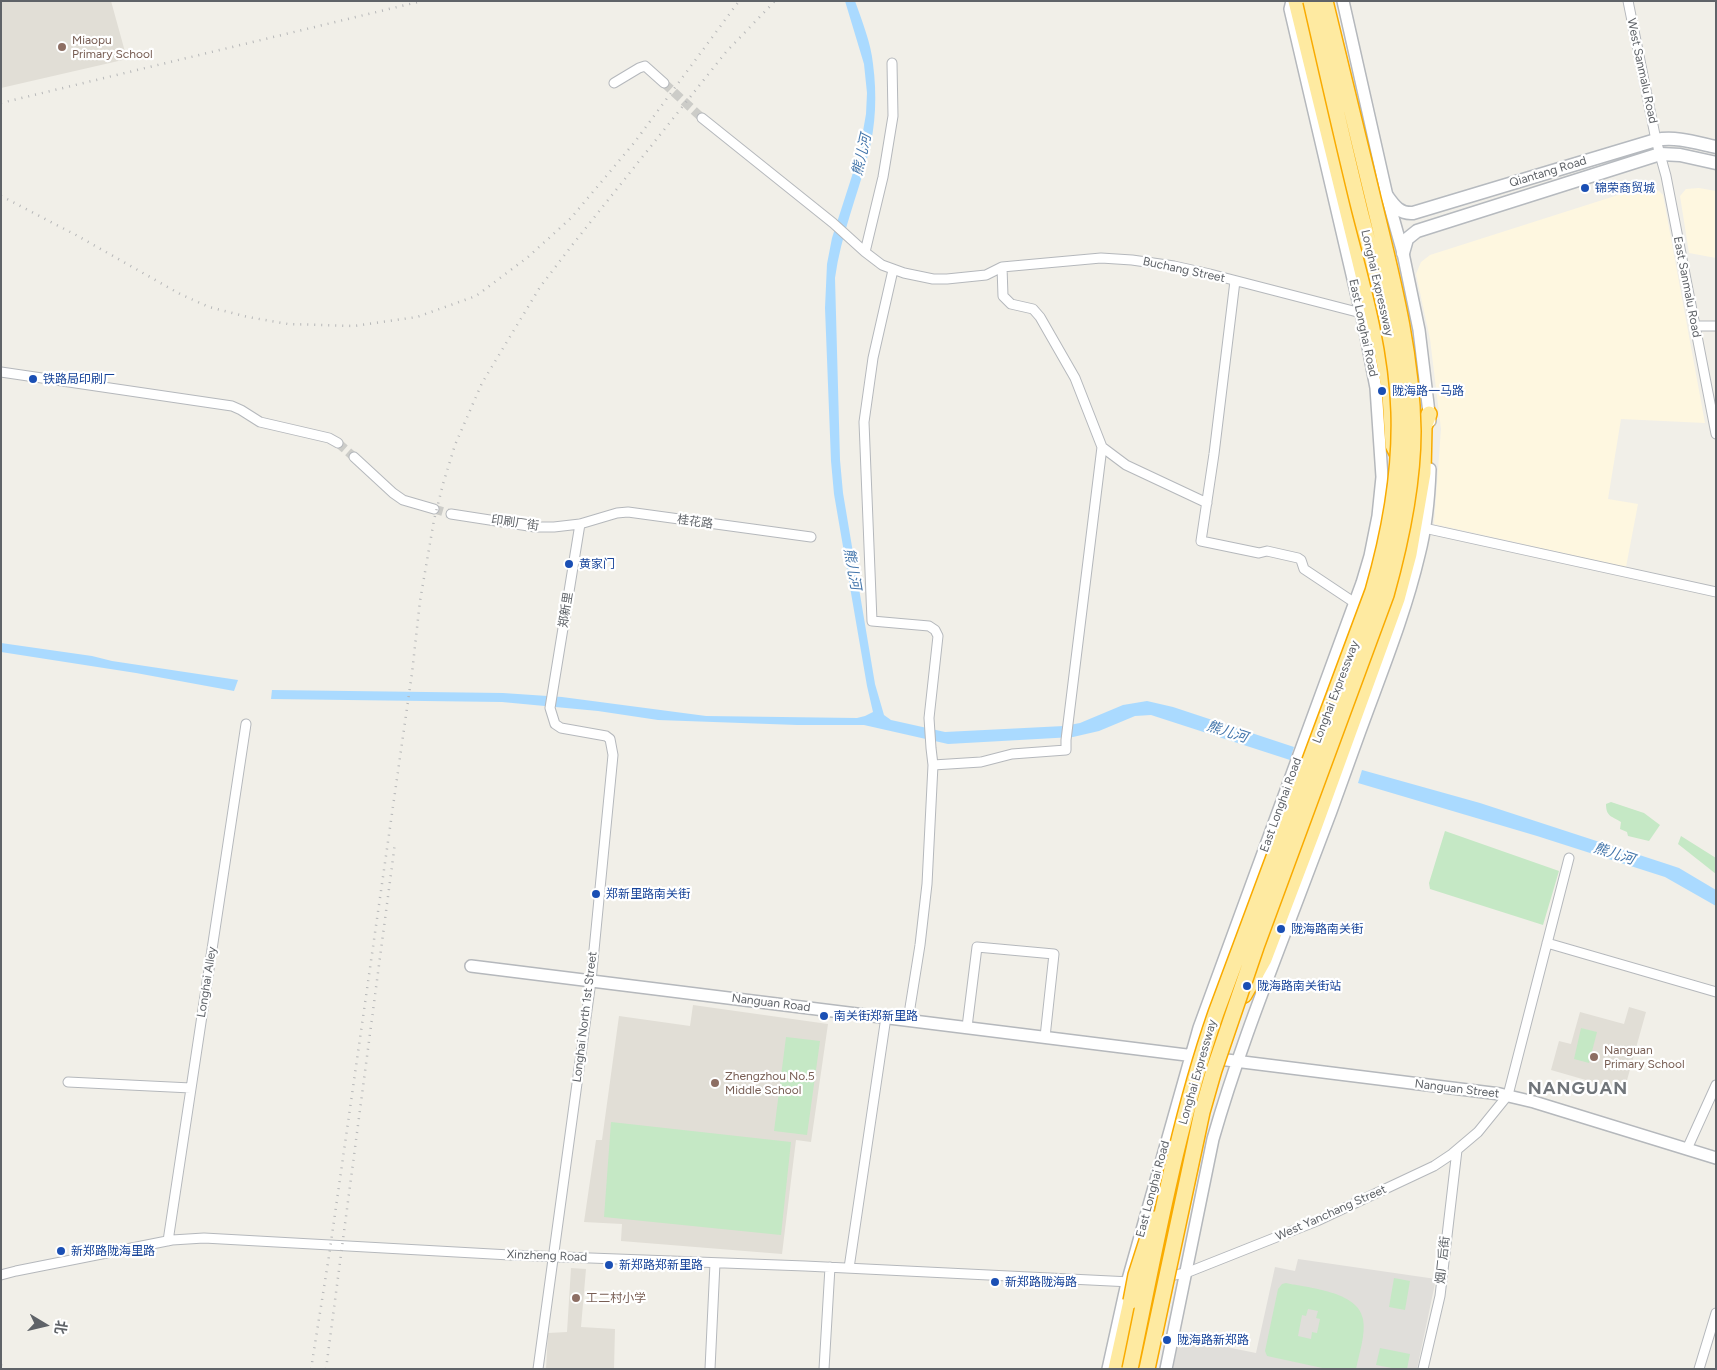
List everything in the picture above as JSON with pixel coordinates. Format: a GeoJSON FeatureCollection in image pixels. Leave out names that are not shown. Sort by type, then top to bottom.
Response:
{"type":"FeatureCollection","features":[{"type":"Feature","properties":{"kind":"highway"},"geometry":{"type":"LineString","coordinates":[[1296,1],[1387,378],[1390,393],[1393,446],[1398,457]]}},
{"type":"Feature","properties":{"kind":"highway","name":"Longhai Expressway"},"geometry":{"type":"LineString","coordinates":[[1130,1369],[1175,1156],[1194,1082],[1216,1013],[1373,591],[1388,534],[1394,497],[1398,457],[1398,400],[1394,358],[1311,1]]}},
{"type":"Feature","properties":{"kind":"highway","name":"Longhai Expressway"},"geometry":{"type":"LineString","coordinates":[[1147,1369],[1202,1112],[1229,1022],[1386,595],[1399,539],[1411,466],[1413,432],[1411,381],[1404,334],[1325,1]]}},
{"type":"Feature","properties":{"kind":"highway"},"geometry":{"type":"LineString","coordinates":[[1229,1022],[1264,959],[1313,830],[1401,585],[1409,554],[1424,473],[1424,427],[1429,414]]}},
{"type":"Feature","properties":{"kind":"highway"},"geometry":{"type":"LineString","coordinates":[[1116,1369],[1136,1275],[1175,1156]]}},
{"type":"Feature","properties":{"kind":"highway"},"geometry":{"type":"LineString","coordinates":[[1158,1369],[1190,1208],[1192,1160]]}},
{"type":"Feature","properties":{"kind":"main road","name":"Qiantang Road"},"geometry":{"type":"LineString","coordinates":[[1387,196],[1399,209],[1413,213],[1656,140],[1671,138],[1716,147]]}},
{"type":"Feature","properties":{"kind":"main road","name":"Qiantang Road"},"geometry":{"type":"LineString","coordinates":[[1403,253],[1407,239],[1417,231],[1660,154],[1680,156],[1716,164]]}},
{"type":"Feature","properties":{"kind":"street","name":"East Longhai Road"},"geometry":{"type":"LineString","coordinates":[[1108,1369],[1127,1283],[1190,1055],[1207,1003],[1355,603],[1370,556],[1378,516],[1382,478],[1376,388],[1361,313],[1290,9],[1292,1]]}},
{"type":"Feature","properties":{"kind":"street"},"geometry":{"type":"LineString","coordinates":[[1166,1369],[1213,1139],[1237,1061],[1316,854],[1390,651],[1420,555],[1424,528],[1430,458],[1429,414],[1419,330],[1403,253],[1387,196],[1343,1]]}},
{"type":"Feature","properties":{"kind":"street","name":"West Sanmalu Road"},"geometry":{"type":"LineString","coordinates":[[1628,1],[1656,140]]}},
{"type":"Feature","properties":{"kind":"street"},"geometry":{"type":"LineString","coordinates":[[865,252],[883,177],[893,116],[892,63]]}},
{"type":"Feature","properties":{"kind":"street"},"geometry":{"type":"LineString","coordinates":[[614,83],[645,66],[664,82]]}},
{"type":"Feature","properties":{"kind":"street","name":"Buchang Street"},"geometry":{"type":"LineString","coordinates":[[702,118],[833,223],[865,252],[882,265],[893,270],[918,277],[947,279],[986,275],[1002,267],[1101,258],[1124,260],[1174,266],[1361,313]]}},
{"type":"Feature","properties":{"kind":"street","name":"East Sanmalu Road"},"geometry":{"type":"LineString","coordinates":[[1656,140],[1666,176],[1716,434]]}},
{"type":"Feature","properties":{"kind":"street"},"geometry":{"type":"LineString","coordinates":[[934,765],[981,762],[1012,754],[1066,750],[1102,447],[1075,378],[1040,317],[1033,309],[1016,306],[1002,296],[1002,267]]}},
{"type":"Feature","properties":{"kind":"street"},"geometry":{"type":"LineString","coordinates":[[893,270],[873,358],[864,422],[872,621],[928,626],[935,630],[938,636],[929,718],[934,765],[927,884],[920,945],[908,1020]]}},
{"type":"Feature","properties":{"kind":"street"},"geometry":{"type":"LineString","coordinates":[[1235,281],[1201,541],[1259,553],[1267,551],[1298,558],[1304,569],[1355,603]]}},
{"type":"Feature","properties":{"kind":"street"},"geometry":{"type":"LineString","coordinates":[[1695,326],[1716,326]]}},
{"type":"Feature","properties":{"kind":"street"},"geometry":{"type":"LineString","coordinates":[[1,372],[232,406],[260,422],[329,438],[338,443]]}},
{"type":"Feature","properties":{"kind":"street"},"geometry":{"type":"LineString","coordinates":[[1102,447],[1126,465],[1207,503]]}},
{"type":"Feature","properties":{"kind":"street"},"geometry":{"type":"LineString","coordinates":[[354,457],[403,500],[434,509]]}},
{"type":"Feature","properties":{"kind":"street","name":"桂花路"},"geometry":{"type":"LineString","coordinates":[[580,524],[617,513],[628,512],[811,537]]}},
{"type":"Feature","properties":{"kind":"street","name":"印刷厂街"},"geometry":{"type":"LineString","coordinates":[[451,514],[535,527],[554,528],[580,524]]}},
{"type":"Feature","properties":{"kind":"street","name":"郑新里"},"geometry":{"type":"LineString","coordinates":[[550,708],[580,524]]}},
{"type":"Feature","properties":{"kind":"street"},"geometry":{"type":"LineString","coordinates":[[1424,528],[1716,592]]}},
{"type":"Feature","properties":{"kind":"street","name":"Longhai North 1st Street"},"geometry":{"type":"LineString","coordinates":[[538,1369],[591,981],[612,746],[610,739],[606,736],[561,728],[555,724],[550,708]]}},
{"type":"Feature","properties":{"kind":"street","name":"Longhai Alley"},"geometry":{"type":"LineString","coordinates":[[168,1241],[246,724]]}},
{"type":"Feature","properties":{"kind":"street"},"geometry":{"type":"LineString","coordinates":[[1508,1096],[1569,858]]}},
{"type":"Feature","properties":{"kind":"street"},"geometry":{"type":"LineString","coordinates":[[1547,943],[1716,992]]}},
{"type":"Feature","properties":{"kind":"street"},"geometry":{"type":"LineString","coordinates":[[967,1027],[977,947],[1054,954],[1045,1037]]}},
{"type":"Feature","properties":{"kind":"street","name":"Nanguan Road"},"geometry":{"type":"LineString","coordinates":[[471,966],[1190,1055]]}},
{"type":"Feature","properties":{"kind":"street"},"geometry":{"type":"LineString","coordinates":[[849,1268],[886,1017]]}},
{"type":"Feature","properties":{"kind":"street","name":"Nanguan Street"},"geometry":{"type":"LineString","coordinates":[[1190,1055],[1508,1096],[1534,1102],[1716,1158]]}},
{"type":"Feature","properties":{"kind":"street"},"geometry":{"type":"LineString","coordinates":[[68,1082],[191,1088]]}},
{"type":"Feature","properties":{"kind":"street"},"geometry":{"type":"LineString","coordinates":[[1687,1149],[1716,1085]]}},
{"type":"Feature","properties":{"kind":"street","name":"West Yanchang Street"},"geometry":{"type":"LineString","coordinates":[[1127,1283],[1186,1273],[1317,1221],[1434,1166],[1478,1132],[1508,1096]]}},
{"type":"Feature","properties":{"kind":"street","name":"烟厂后街"},"geometry":{"type":"LineString","coordinates":[[1423,1369],[1440,1296],[1457,1150]]}},
{"type":"Feature","properties":{"kind":"street","name":"Xinzheng Road"},"geometry":{"type":"LineString","coordinates":[[2,1273],[168,1241],[204,1238],[553,1256],[830,1267],[1127,1283]]}},
{"type":"Feature","properties":{"kind":"street"},"geometry":{"type":"LineString","coordinates":[[710,1369],[716,1263]]}},
{"type":"Feature","properties":{"kind":"street"},"geometry":{"type":"LineString","coordinates":[[824,1369],[830,1267]]}},
{"type":"Feature","properties":{"kind":"street"},"geometry":{"type":"LineString","coordinates":[[1699,1369],[1716,1312]]}},
{"type":"Feature","properties":{"kind":"shaded area","name":"Miaopu Primary School"},"geometry":{"type":"Polygon","coordinates":[[[1,1],[111,1],[127,59],[1,88],[1,1]]]}},
{"type":"Feature","properties":{"kind":"shaded area","name":"锦荣商贸城"},"geometry":{"type":"Polygon","coordinates":[[[1640,188],[1659,191],[1663,195],[1705,423],[1621,419],[1608,499],[1638,504],[1626,567],[1434,524],[1441,429],[1430,339],[1416,274],[1421,262],[1430,255],[1640,188]]]}},
{"type":"Feature","properties":{"kind":"shaded area"},"geometry":{"type":"Polygon","coordinates":[[[1699,188],[1716,191],[1716,258],[1689,253],[1680,196],[1686,189],[1699,188]]]}},
{"type":"Feature","properties":{"kind":"shaded area","name":"Zhengzhou No.5 Middle School"},"geometry":{"type":"Polygon","coordinates":[[[693,1005],[828,1024],[811,1142],[796,1140],[782,1254],[621,1241],[622,1224],[584,1222],[596,1140],[602,1140],[619,1016],[690,1026],[693,1005]]]}},
{"type":"Feature","properties":{"kind":"shaded area","name":"Nanguan Primary School"},"geometry":{"type":"Polygon","coordinates":[[[1629,1007],[1646,1012],[1624,1091],[1551,1070],[1559,1041],[1571,1044],[1580,1012],[1624,1024],[1629,1007]]]}},
{"type":"Feature","properties":{"kind":"shaded area"},"geometry":{"type":"Polygon","coordinates":[[[1298,1259],[1436,1279],[1417,1369],[1173,1369],[1178,1344],[1182,1338],[1256,1353],[1275,1267],[1295,1271],[1298,1259]]]}},
{"type":"Feature","properties":{"kind":"shaded area","name":"工二村小学"},"geometry":{"type":"Polygon","coordinates":[[[571,1268],[586,1269],[581,1327],[615,1329],[614,1369],[546,1369],[548,1333],[567,1332],[571,1268]]]}},
{"type":"Feature","properties":{"kind":"green space"},"geometry":{"type":"Polygon","coordinates":[[[1611,802],[1644,813],[1660,825],[1649,841],[1628,836],[1627,832],[1620,829],[1621,822],[1610,816],[1607,811],[1606,804],[1611,802]]]}},
{"type":"Feature","properties":{"kind":"green space"},"geometry":{"type":"Polygon","coordinates":[[[1445,831],[1559,871],[1543,925],[1430,889],[1429,883],[1445,831]]]}},
{"type":"Feature","properties":{"kind":"green space"},"geometry":{"type":"Polygon","coordinates":[[[1681,836],[1716,858],[1716,874],[1678,844],[1681,836]]]}},
{"type":"Feature","properties":{"kind":"green space"},"geometry":{"type":"Polygon","coordinates":[[[1581,1028],[1597,1032],[1589,1063],[1574,1059],[1581,1028]]]}},
{"type":"Feature","properties":{"kind":"green space"},"geometry":{"type":"Polygon","coordinates":[[[786,1037],[820,1041],[807,1135],[774,1131],[786,1037]]]}},
{"type":"Feature","properties":{"kind":"green space"},"geometry":{"type":"Polygon","coordinates":[[[611,1122],[791,1142],[781,1235],[604,1217],[611,1122]]]}},
{"type":"Feature","properties":{"kind":"green space"},"geometry":{"type":"Polygon","coordinates":[[[1394,1278],[1410,1281],[1405,1310],[1389,1307],[1394,1278]]]}},
{"type":"Feature","properties":{"kind":"green space"},"geometry":{"type":"Polygon","coordinates":[[[1286,1283],[1331,1292],[1352,1302],[1359,1310],[1363,1319],[1364,1331],[1356,1369],[1327,1369],[1267,1356],[1265,1351],[1278,1289],[1282,1284],[1286,1283]],[[1308,1309],[1306,1316],[1302,1315],[1298,1336],[1311,1339],[1312,1332],[1317,1333],[1320,1319],[1316,1318],[1318,1311],[1308,1309]]]}},
{"type":"Feature","properties":{"kind":"green space"},"geometry":{"type":"Polygon","coordinates":[[[1380,1348],[1410,1354],[1407,1369],[1376,1365],[1380,1348]]]}},
{"type":"Feature","properties":{"kind":"water","name":"熊儿河"},"geometry":{"type":"Polygon","coordinates":[[[845,1],[855,1],[866,32],[872,56],[875,98],[871,144],[845,231],[835,278],[840,460],[843,493],[875,684],[884,715],[891,720],[945,732],[1064,726],[1080,723],[1123,705],[1147,701],[1173,707],[1294,747],[1290,760],[1151,715],[1135,716],[1099,731],[1073,737],[948,744],[864,725],[797,725],[658,720],[598,711],[502,702],[271,699],[272,690],[503,693],[562,697],[706,716],[857,718],[873,712],[834,494],[831,461],[825,308],[827,264],[832,238],[859,154],[866,114],[867,93],[864,64],[845,1]]]}},
{"type":"Feature","properties":{"kind":"water"},"geometry":{"type":"Polygon","coordinates":[[[1,643],[238,680],[234,691],[136,673],[1,652],[1,643]]]}},
{"type":"Feature","properties":{"kind":"water","name":"熊儿河"},"geometry":{"type":"Polygon","coordinates":[[[1362,770],[1480,803],[1679,868],[1716,890],[1716,906],[1665,877],[1537,836],[1358,783],[1362,770]]]}},
{"type":"Feature","properties":{"kind":"tunnel"},"geometry":{"type":"LineString","coordinates":[[664,83],[702,118]]}},
{"type":"Feature","properties":{"kind":"tunnel"},"geometry":{"type":"LineString","coordinates":[[338,443],[354,457]]}},
{"type":"Feature","properties":{"kind":"tunnel"},"geometry":{"type":"LineString","coordinates":[[434,509],[451,514]]}},
{"type":"Feature","properties":{"kind":"railway"},"geometry":{"type":"LineString","coordinates":[[1,103],[422,1]]}},
{"type":"Feature","properties":{"kind":"railway"},"geometry":{"type":"LineString","coordinates":[[1,196],[76,235],[180,294],[209,307],[248,317],[288,324],[354,326],[417,317],[476,296],[528,257],[571,218],[634,143],[739,1]]}},
{"type":"Feature","properties":{"kind":"railway"},"geometry":{"type":"LineString","coordinates":[[311,1369],[329,1256],[412,673],[420,601],[434,520],[455,445],[482,383],[540,287],[726,52],[775,1]]}},
{"type":"Feature","properties":{"kind":"railway"},"geometry":{"type":"LineString","coordinates":[[326,1369],[395,843]]}},
{"type":"Feature","properties":{"kind":"railway"},"geometry":{"type":"LineString","coordinates":[[1,1365],[4,1369]]}},
{"type":"Feature","properties":{"kind":"place","name":"Miaopu Primary School"},"geometry":{"type":"Point","coordinates":[62,47]}},
{"type":"Feature","properties":{"kind":"place","name":"锦荣商贸城"},"geometry":{"type":"Point","coordinates":[1585,188]}},
{"type":"Feature","properties":{"kind":"place","name":"铁路局印刷厂"},"geometry":{"type":"Point","coordinates":[33,379]}},
{"type":"Feature","properties":{"kind":"place","name":"陇海路一马路"},"geometry":{"type":"Point","coordinates":[1382,391]}},
{"type":"Feature","properties":{"kind":"place","name":"黄家门"},"geometry":{"type":"Point","coordinates":[569,564]}},
{"type":"Feature","properties":{"kind":"place","name":"郑新里路南关街"},"geometry":{"type":"Point","coordinates":[596,894]}},
{"type":"Feature","properties":{"kind":"place","name":"陇海路南关街"},"geometry":{"type":"Point","coordinates":[1281,929]}},
{"type":"Feature","properties":{"kind":"place","name":"陇海路南关街站"},"geometry":{"type":"Point","coordinates":[1247,986]}},
{"type":"Feature","properties":{"kind":"place","name":"南关街郑新里路"},"geometry":{"type":"Point","coordinates":[824,1016]}},
{"type":"Feature","properties":{"kind":"place","name":"Nanguan Primary School"},"geometry":{"type":"Point","coordinates":[1594,1057]}},
{"type":"Feature","properties":{"kind":"place","name":"Zhengzhou No.5 Middle School"},"geometry":{"type":"Point","coordinates":[715,1083]}},
{"type":"Feature","properties":{"kind":"place","name":"新郑路陇海里路"},"geometry":{"type":"Point","coordinates":[61,1251]}},
{"type":"Feature","properties":{"kind":"place","name":"新郑路郑新里路"},"geometry":{"type":"Point","coordinates":[609,1265]}},
{"type":"Feature","properties":{"kind":"place","name":"新郑路陇海路"},"geometry":{"type":"Point","coordinates":[995,1282]}},
{"type":"Feature","properties":{"kind":"place","name":"工二村小学"},"geometry":{"type":"Point","coordinates":[576,1298]}},
{"type":"Feature","properties":{"kind":"place","name":"陇海路新郑路"},"geometry":{"type":"Point","coordinates":[1167,1340]}},
{"type":"Feature","properties":{"kind":"district","name":"NANGUAN"},"geometry":{"type":"Point","coordinates":[1578,1089]}}]}
